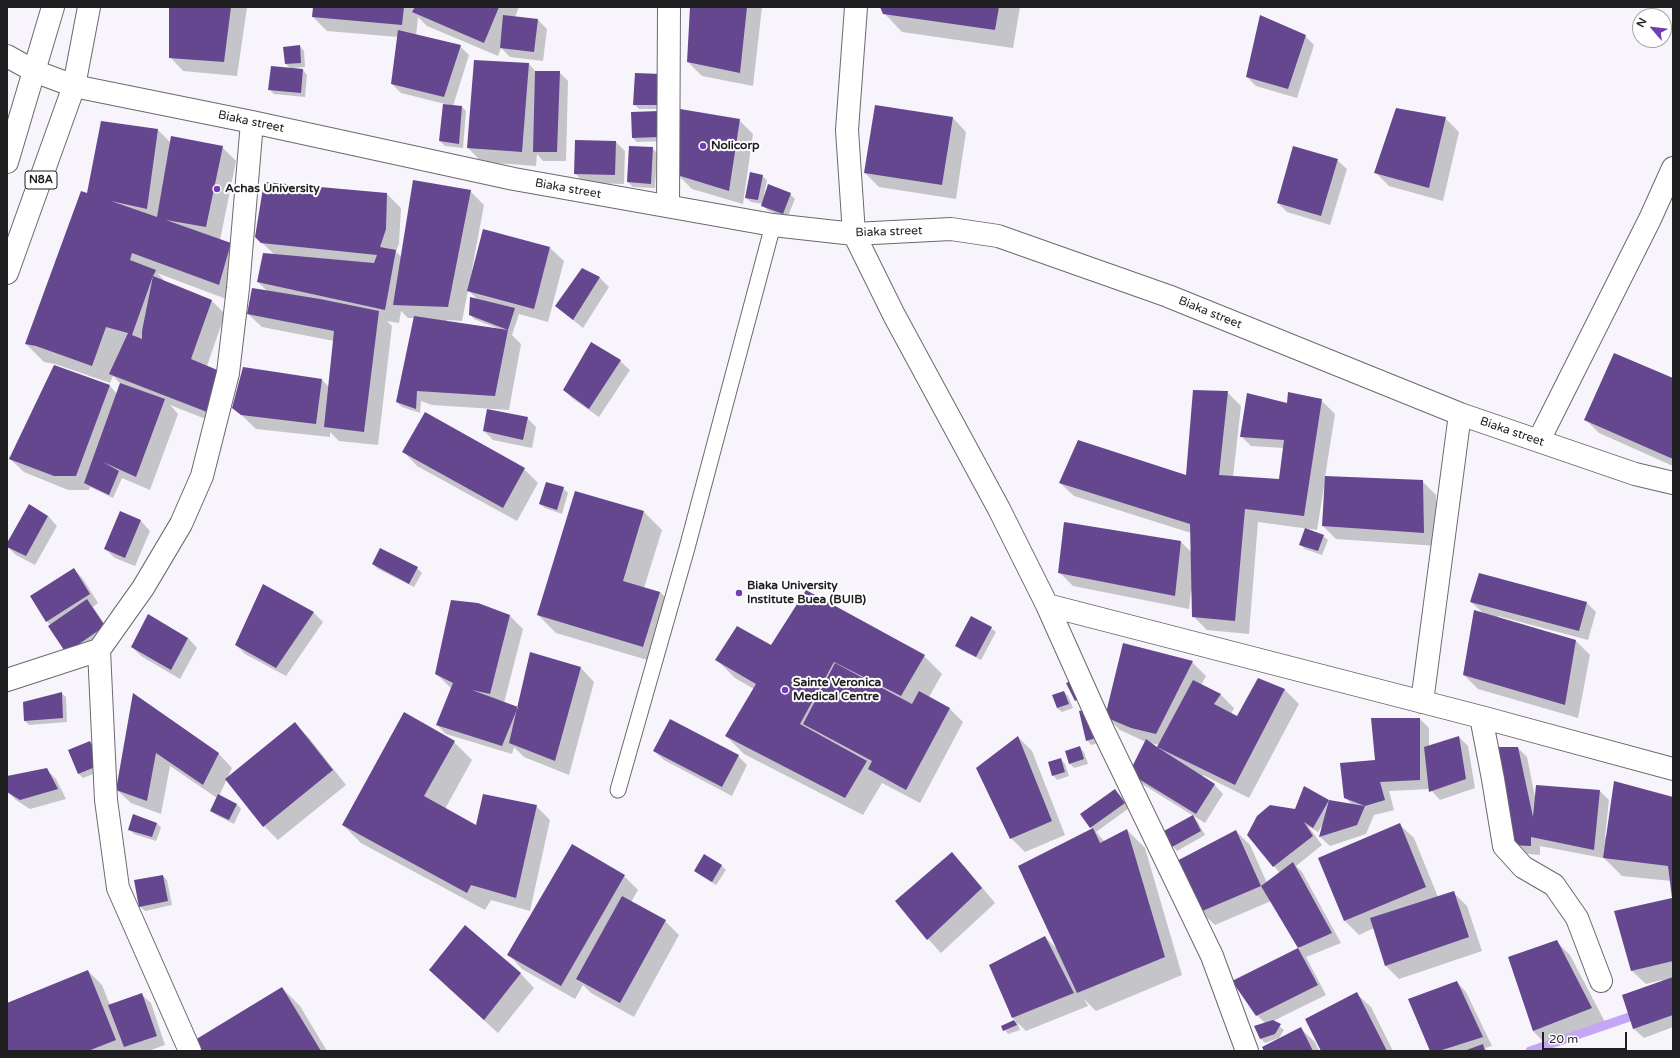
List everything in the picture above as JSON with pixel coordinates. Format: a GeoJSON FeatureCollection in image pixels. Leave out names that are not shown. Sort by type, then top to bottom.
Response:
{"type":"FeatureCollection","features":[{"type":"Feature","properties":{"kind":"main road"},"geometry":{"type":"LineString","coordinates":[[7,162],[53,7]]}},
{"type":"Feature","properties":{"kind":"main road","name":"N8A"},"geometry":{"type":"LineString","coordinates":[[7,273],[74,86],[89,7]]}},
{"type":"Feature","properties":{"kind":"main road"},"geometry":{"type":"LineString","coordinates":[[668,206],[669,7]]}},
{"type":"Feature","properties":{"kind":"main road"},"geometry":{"type":"LineString","coordinates":[[856,7],[848,130],[854,234],[894,315],[999,509],[1047,605],[1103,730],[1212,956],[1247,1051]]}},
{"type":"Feature","properties":{"kind":"main road","name":"Biaka street"},"geometry":{"type":"LineString","coordinates":[[7,56],[34,71],[74,86],[252,122],[514,179],[773,225],[854,234],[951,229],[998,236],[1168,296],[1460,414],[1634,474],[1673,482]]}},
{"type":"Feature","properties":{"kind":"main road"},"geometry":{"type":"LineString","coordinates":[[7,680],[99,650],[144,588],[178,530],[202,476],[228,372],[238,288],[252,122]]}},
{"type":"Feature","properties":{"kind":"main road"},"geometry":{"type":"LineString","coordinates":[[1539,440],[1650,219],[1673,168]]}},
{"type":"Feature","properties":{"kind":"main road"},"geometry":{"type":"LineString","coordinates":[[1422,702],[1460,414]]}},
{"type":"Feature","properties":{"kind":"main road"},"geometry":{"type":"LineString","coordinates":[[1047,605],[1481,717],[1673,769]]}},
{"type":"Feature","properties":{"kind":"main road"},"geometry":{"type":"LineString","coordinates":[[99,650],[106,800],[118,888],[190,1051]]}},
{"type":"Feature","properties":{"kind":"main road"},"geometry":{"type":"LineString","coordinates":[[1481,717],[1504,846],[1523,867],[1554,885],[1577,918],[1601,981]]}},
{"type":"Feature","properties":{"kind":"lane"},"geometry":{"type":"LineString","coordinates":[[618,790],[687,548],[773,225]]}},
{"type":"Feature","properties":{"kind":"building"},"geometry":{"type":"Polygon","coordinates":[[[169,7],[231,7],[224,62],[169,58],[169,7]]]}},
{"type":"Feature","properties":{"kind":"building"},"geometry":{"type":"Polygon","coordinates":[[[313,7],[404,7],[402,25],[312,17],[313,7]]]}},
{"type":"Feature","properties":{"kind":"building"},"geometry":{"type":"Polygon","coordinates":[[[415,7],[499,7],[484,43],[412,12],[415,7]]]}},
{"type":"Feature","properties":{"kind":"building"},"geometry":{"type":"Polygon","coordinates":[[[690,7],[747,7],[740,73],[687,62],[690,7]]]}},
{"type":"Feature","properties":{"kind":"building"},"geometry":{"type":"Polygon","coordinates":[[[880,7],[999,7],[995,30],[883,14],[880,7]]]}},
{"type":"Feature","properties":{"kind":"building"},"geometry":{"type":"Polygon","coordinates":[[[503,15],[538,19],[534,52],[500,48],[503,15]]]}},
{"type":"Feature","properties":{"kind":"building"},"geometry":{"type":"Polygon","coordinates":[[[1260,15],[1306,35],[1288,89],[1246,77],[1260,15]]]}},
{"type":"Feature","properties":{"kind":"building"},"geometry":{"type":"Polygon","coordinates":[[[398,30],[461,45],[444,97],[391,84],[398,30]]]}},
{"type":"Feature","properties":{"kind":"building"},"geometry":{"type":"Polygon","coordinates":[[[300,45],[301,63],[285,64],[283,47],[300,45]]]}},
{"type":"Feature","properties":{"kind":"building"},"geometry":{"type":"Polygon","coordinates":[[[474,60],[529,63],[522,152],[467,148],[474,60]]]}},
{"type":"Feature","properties":{"kind":"building"},"geometry":{"type":"Polygon","coordinates":[[[271,66],[303,69],[301,93],[268,90],[271,66]]]}},
{"type":"Feature","properties":{"kind":"building"},"geometry":{"type":"Polygon","coordinates":[[[535,71],[560,71],[557,152],[533,152],[535,71]]]}},
{"type":"Feature","properties":{"kind":"building"},"geometry":{"type":"Polygon","coordinates":[[[635,73],[662,74],[661,105],[633,105],[635,73]]]}},
{"type":"Feature","properties":{"kind":"building"},"geometry":{"type":"Polygon","coordinates":[[[443,104],[462,106],[459,144],[439,141],[443,104]]]}},
{"type":"Feature","properties":{"kind":"building"},"geometry":{"type":"Polygon","coordinates":[[[875,105],[953,117],[942,185],[864,173],[875,105]]]}},
{"type":"Feature","properties":{"kind":"building"},"geometry":{"type":"Polygon","coordinates":[[[1396,108],[1446,117],[1429,188],[1374,173],[1396,108]]]}},
{"type":"Feature","properties":{"kind":"building"},"geometry":{"type":"Polygon","coordinates":[[[680,109],[740,119],[729,191],[677,175],[668,159],[680,109]]]}},
{"type":"Feature","properties":{"kind":"building"},"geometry":{"type":"Polygon","coordinates":[[[659,111],[660,137],[632,138],[631,112],[659,111]]]}},
{"type":"Feature","properties":{"kind":"building"},"geometry":{"type":"Polygon","coordinates":[[[101,121],[158,129],[147,209],[111,201],[157,217],[171,136],[223,146],[206,227],[166,220],[231,243],[219,285],[132,253],[130,260],[156,270],[153,276],[212,300],[191,359],[222,372],[207,412],[109,374],[128,333],[106,327],[92,366],[36,346],[25,344],[81,191],[87,193],[101,121]],[[153,276],[132,335],[142,339],[142,331],[153,276]]]}},
{"type":"Feature","properties":{"kind":"building"},"geometry":{"type":"Polygon","coordinates":[[[575,140],[616,141],[615,175],[574,174],[575,140]]]}},
{"type":"Feature","properties":{"kind":"building"},"geometry":{"type":"Polygon","coordinates":[[[629,146],[653,147],[651,184],[627,182],[629,146]]]}},
{"type":"Feature","properties":{"kind":"building"},"geometry":{"type":"Polygon","coordinates":[[[1293,146],[1338,159],[1321,216],[1277,203],[1293,146]]]}},
{"type":"Feature","properties":{"kind":"building"},"geometry":{"type":"Polygon","coordinates":[[[750,172],[763,175],[758,200],[745,198],[750,172]]]}},
{"type":"Feature","properties":{"kind":"building"},"geometry":{"type":"Polygon","coordinates":[[[413,180],[471,190],[448,307],[393,305],[413,180]]]}},
{"type":"Feature","properties":{"kind":"building"},"geometry":{"type":"Polygon","coordinates":[[[264,182],[387,193],[386,229],[380,247],[396,250],[385,310],[257,282],[263,253],[374,263],[377,255],[261,243],[255,237],[264,182]]]}},
{"type":"Feature","properties":{"kind":"building"},"geometry":{"type":"Polygon","coordinates":[[[768,184],[791,193],[783,214],[761,206],[768,184]]]}},
{"type":"Feature","properties":{"kind":"building"},"geometry":{"type":"Polygon","coordinates":[[[483,229],[550,247],[534,309],[467,291],[483,229]]]}},
{"type":"Feature","properties":{"kind":"building"},"geometry":{"type":"Polygon","coordinates":[[[582,268],[600,277],[573,320],[555,306],[582,268]]]}},
{"type":"Feature","properties":{"kind":"building"},"geometry":{"type":"Polygon","coordinates":[[[252,288],[320,299],[379,311],[364,432],[324,427],[334,331],[247,314],[252,288]]]}},
{"type":"Feature","properties":{"kind":"building"},"geometry":{"type":"Polygon","coordinates":[[[470,297],[515,308],[508,330],[469,315],[470,297]]]}},
{"type":"Feature","properties":{"kind":"building"},"geometry":{"type":"Polygon","coordinates":[[[414,316],[508,330],[495,396],[417,391],[416,409],[396,402],[414,316]]]}},
{"type":"Feature","properties":{"kind":"building"},"geometry":{"type":"Polygon","coordinates":[[[591,342],[621,360],[589,409],[563,390],[591,342]]]}},
{"type":"Feature","properties":{"kind":"building"},"geometry":{"type":"Polygon","coordinates":[[[1614,353],[1673,378],[1673,459],[1584,420],[1614,353]]]}},
{"type":"Feature","properties":{"kind":"building"},"geometry":{"type":"Polygon","coordinates":[[[54,365],[110,385],[76,476],[54,476],[9,459],[54,365]]]}},
{"type":"Feature","properties":{"kind":"building"},"geometry":{"type":"Polygon","coordinates":[[[243,367],[322,379],[316,424],[241,415],[232,408],[243,367]]]}},
{"type":"Feature","properties":{"kind":"building"},"geometry":{"type":"Polygon","coordinates":[[[120,383],[165,399],[136,477],[103,462],[119,471],[109,495],[84,483],[120,383]]]}},
{"type":"Feature","properties":{"kind":"building"},"geometry":{"type":"Polygon","coordinates":[[[1193,390],[1228,391],[1219,475],[1279,479],[1284,440],[1240,437],[1247,393],[1287,403],[1288,392],[1322,399],[1304,516],[1245,509],[1235,621],[1192,617],[1190,524],[1059,483],[1078,440],[1186,475],[1193,390]]]}},
{"type":"Feature","properties":{"kind":"building"},"geometry":{"type":"Polygon","coordinates":[[[487,409],[528,417],[523,440],[483,431],[487,409]]]}},
{"type":"Feature","properties":{"kind":"building"},"geometry":{"type":"Polygon","coordinates":[[[425,412],[525,468],[503,508],[402,452],[425,412]]]}},
{"type":"Feature","properties":{"kind":"building"},"geometry":{"type":"Polygon","coordinates":[[[1325,476],[1423,480],[1424,533],[1322,526],[1325,476]]]}},
{"type":"Feature","properties":{"kind":"building"},"geometry":{"type":"Polygon","coordinates":[[[546,482],[564,487],[557,510],[539,504],[546,482]]]}},
{"type":"Feature","properties":{"kind":"building"},"geometry":{"type":"Polygon","coordinates":[[[575,491],[644,511],[623,581],[660,592],[643,647],[537,615],[575,491]]]}},
{"type":"Feature","properties":{"kind":"building"},"geometry":{"type":"Polygon","coordinates":[[[29,504],[48,516],[26,556],[7,547],[7,543],[29,504]]]}},
{"type":"Feature","properties":{"kind":"building"},"geometry":{"type":"Polygon","coordinates":[[[120,511],[141,520],[125,558],[104,549],[120,511]]]}},
{"type":"Feature","properties":{"kind":"building"},"geometry":{"type":"Polygon","coordinates":[[[1064,522],[1181,541],[1175,596],[1058,573],[1064,522]]]}},
{"type":"Feature","properties":{"kind":"building"},"geometry":{"type":"Polygon","coordinates":[[[1305,528],[1324,535],[1318,551],[1299,545],[1305,528]]]}},
{"type":"Feature","properties":{"kind":"building"},"geometry":{"type":"Polygon","coordinates":[[[380,548],[418,567],[409,584],[372,564],[380,548]]]}},
{"type":"Feature","properties":{"kind":"building"},"geometry":{"type":"Polygon","coordinates":[[[74,568],[90,594],[46,622],[30,596],[74,568]]]}},
{"type":"Feature","properties":{"kind":"building"},"geometry":{"type":"Polygon","coordinates":[[[1479,573],[1587,602],[1579,631],[1470,602],[1479,573]]]}},
{"type":"Feature","properties":{"kind":"building"},"geometry":{"type":"Polygon","coordinates":[[[263,584],[314,612],[276,668],[235,645],[263,584]]]}},
{"type":"Feature","properties":{"kind":"building","name":"Sainte Veronica Medical Centre"},"geometry":{"type":"Polygon","coordinates":[[[806,590],[925,655],[901,696],[834,662],[800,724],[867,761],[845,798],[725,736],[756,684],[715,660],[737,626],[771,645],[806,590]]]}},
{"type":"Feature","properties":{"kind":"building"},"geometry":{"type":"Polygon","coordinates":[[[87,599],[105,626],[66,653],[48,626],[87,599]]]}},
{"type":"Feature","properties":{"kind":"building"},"geometry":{"type":"Polygon","coordinates":[[[451,600],[478,603],[510,615],[490,694],[472,690],[518,707],[502,746],[436,725],[453,683],[435,674],[451,600]]]}},
{"type":"Feature","properties":{"kind":"building"},"geometry":{"type":"Polygon","coordinates":[[[1474,610],[1576,640],[1565,705],[1463,675],[1474,610]]]}},
{"type":"Feature","properties":{"kind":"building"},"geometry":{"type":"Polygon","coordinates":[[[148,614],[188,638],[171,670],[131,647],[148,614]]]}},
{"type":"Feature","properties":{"kind":"building"},"geometry":{"type":"Polygon","coordinates":[[[971,616],[992,627],[976,657],[955,646],[971,616]]]}},
{"type":"Feature","properties":{"kind":"building"},"geometry":{"type":"Polygon","coordinates":[[[1123,643],[1193,661],[1156,734],[1131,728],[1105,717],[1123,643]]]}},
{"type":"Feature","properties":{"kind":"building"},"geometry":{"type":"Polygon","coordinates":[[[530,652],[581,667],[555,761],[509,743],[530,652]]]}},
{"type":"Feature","properties":{"kind":"building"},"geometry":{"type":"Polygon","coordinates":[[[835,663],[912,704],[919,691],[950,708],[906,790],[868,769],[872,761],[803,724],[835,663]]]}},
{"type":"Feature","properties":{"kind":"building"},"geometry":{"type":"Polygon","coordinates":[[[1078,678],[1086,695],[1075,701],[1066,683],[1078,678]]]}},
{"type":"Feature","properties":{"kind":"building"},"geometry":{"type":"Polygon","coordinates":[[[1258,678],[1285,689],[1235,785],[1157,747],[1193,680],[1221,694],[1214,704],[1237,716],[1258,678]]]}},
{"type":"Feature","properties":{"kind":"building"},"geometry":{"type":"Polygon","coordinates":[[[1064,691],[1069,704],[1057,708],[1052,695],[1064,691]]]}},
{"type":"Feature","properties":{"kind":"building"},"geometry":{"type":"Polygon","coordinates":[[[62,692],[63,718],[24,721],[23,702],[62,692]]]}},
{"type":"Feature","properties":{"kind":"building"},"geometry":{"type":"Polygon","coordinates":[[[133,693],[219,753],[203,785],[156,753],[147,801],[116,790],[133,693]]]}},
{"type":"Feature","properties":{"kind":"building"},"geometry":{"type":"Polygon","coordinates":[[[1092,708],[1099,737],[1086,741],[1079,711],[1092,708]]]}},
{"type":"Feature","properties":{"kind":"building"},"geometry":{"type":"Polygon","coordinates":[[[404,712],[455,741],[424,796],[476,825],[483,794],[537,805],[516,898],[471,885],[467,893],[342,825],[404,712]]]}},
{"type":"Feature","properties":{"kind":"building"},"geometry":{"type":"Polygon","coordinates":[[[1371,718],[1420,718],[1420,780],[1380,782],[1385,800],[1365,806],[1344,798],[1340,763],[1375,760],[1371,718]]]}},
{"type":"Feature","properties":{"kind":"building"},"geometry":{"type":"Polygon","coordinates":[[[670,719],[739,755],[722,787],[653,751],[670,719]]]}},
{"type":"Feature","properties":{"kind":"building"},"geometry":{"type":"Polygon","coordinates":[[[295,722],[333,770],[263,827],[225,779],[295,722]]]}},
{"type":"Feature","properties":{"kind":"building"},"geometry":{"type":"Polygon","coordinates":[[[1018,736],[1052,821],[1010,839],[976,768],[1018,736]]]}},
{"type":"Feature","properties":{"kind":"building"},"geometry":{"type":"Polygon","coordinates":[[[1459,736],[1466,779],[1429,792],[1424,747],[1459,736]]]}},
{"type":"Feature","properties":{"kind":"building"},"geometry":{"type":"Polygon","coordinates":[[[1146,739],[1215,784],[1196,814],[1129,773],[1146,739]]]}},
{"type":"Feature","properties":{"kind":"building"},"geometry":{"type":"Polygon","coordinates":[[[90,741],[100,765],[78,774],[68,750],[90,741]]]}},
{"type":"Feature","properties":{"kind":"building"},"geometry":{"type":"Polygon","coordinates":[[[1080,746],[1084,759],[1069,764],[1065,751],[1080,746]]]}},
{"type":"Feature","properties":{"kind":"building"},"geometry":{"type":"Polygon","coordinates":[[[1492,747],[1518,747],[1533,817],[1536,785],[1600,790],[1594,850],[1531,837],[1531,846],[1508,845],[1492,747]]]}},
{"type":"Feature","properties":{"kind":"building"},"geometry":{"type":"Polygon","coordinates":[[[1061,758],[1065,772],[1052,776],[1048,762],[1061,758]]]}},
{"type":"Feature","properties":{"kind":"building"},"geometry":{"type":"Polygon","coordinates":[[[47,768],[58,789],[20,800],[7,792],[7,776],[47,768]]]}},
{"type":"Feature","properties":{"kind":"building"},"geometry":{"type":"Polygon","coordinates":[[[1614,781],[1673,797],[1673,961],[1631,971],[1614,911],[1672,898],[1668,866],[1603,858],[1614,781]]]}},
{"type":"Feature","properties":{"kind":"building"},"geometry":{"type":"Polygon","coordinates":[[[1304,786],[1329,800],[1313,828],[1304,822],[1313,836],[1273,867],[1247,835],[1257,816],[1270,805],[1295,809],[1304,786]]]}},
{"type":"Feature","properties":{"kind":"building"},"geometry":{"type":"Polygon","coordinates":[[[1115,789],[1125,803],[1090,828],[1080,814],[1115,789]]]}},
{"type":"Feature","properties":{"kind":"building"},"geometry":{"type":"Polygon","coordinates":[[[218,794],[237,804],[229,820],[210,811],[218,794]]]}},
{"type":"Feature","properties":{"kind":"building"},"geometry":{"type":"Polygon","coordinates":[[[1329,800],[1365,806],[1357,825],[1319,837],[1329,800]]]}},
{"type":"Feature","properties":{"kind":"building"},"geometry":{"type":"Polygon","coordinates":[[[133,814],[157,823],[152,837],[128,830],[133,814]]]}},
{"type":"Feature","properties":{"kind":"building"},"geometry":{"type":"Polygon","coordinates":[[[1193,815],[1201,831],[1172,847],[1164,831],[1193,815]]]}},
{"type":"Feature","properties":{"kind":"building"},"geometry":{"type":"Polygon","coordinates":[[[1400,823],[1426,887],[1344,921],[1318,858],[1400,823]]]}},
{"type":"Feature","properties":{"kind":"building"},"geometry":{"type":"Polygon","coordinates":[[[1093,828],[1100,843],[1127,829],[1165,957],[1077,993],[1018,866],[1093,828]]]}},
{"type":"Feature","properties":{"kind":"building"},"geometry":{"type":"Polygon","coordinates":[[[1236,830],[1261,886],[1200,912],[1171,864],[1236,830]]]}},
{"type":"Feature","properties":{"kind":"building"},"geometry":{"type":"Polygon","coordinates":[[[572,844],[625,875],[561,986],[507,955],[572,844]]]}},
{"type":"Feature","properties":{"kind":"building"},"geometry":{"type":"Polygon","coordinates":[[[952,852],[982,888],[927,940],[895,901],[952,852]]]}},
{"type":"Feature","properties":{"kind":"building"},"geometry":{"type":"Polygon","coordinates":[[[704,854],[722,865],[712,882],[694,871],[704,854]]]}},
{"type":"Feature","properties":{"kind":"building"},"geometry":{"type":"Polygon","coordinates":[[[1293,862],[1332,933],[1298,948],[1261,886],[1293,862]]]}},
{"type":"Feature","properties":{"kind":"building"},"geometry":{"type":"Polygon","coordinates":[[[163,875],[168,901],[139,907],[134,880],[163,875]]]}},
{"type":"Feature","properties":{"kind":"building"},"geometry":{"type":"Polygon","coordinates":[[[1454,891],[1469,937],[1385,966],[1370,918],[1454,891]]]}},
{"type":"Feature","properties":{"kind":"building"},"geometry":{"type":"Polygon","coordinates":[[[622,896],[666,920],[620,1003],[576,979],[622,896]]]}},
{"type":"Feature","properties":{"kind":"building"},"geometry":{"type":"Polygon","coordinates":[[[465,925],[521,973],[484,1020],[429,970],[465,925]]]}},
{"type":"Feature","properties":{"kind":"building"},"geometry":{"type":"Polygon","coordinates":[[[1045,936],[1074,993],[1012,1018],[989,965],[1045,936]]]}},
{"type":"Feature","properties":{"kind":"building"},"geometry":{"type":"Polygon","coordinates":[[[1557,940],[1592,1008],[1533,1031],[1508,957],[1557,940]]]}},
{"type":"Feature","properties":{"kind":"building"},"geometry":{"type":"Polygon","coordinates":[[[1298,948],[1318,985],[1256,1016],[1232,981],[1298,948]]]}},
{"type":"Feature","properties":{"kind":"building"},"geometry":{"type":"Polygon","coordinates":[[[88,970],[116,1040],[88,1051],[7,1051],[7,1003],[88,970]]]}},
{"type":"Feature","properties":{"kind":"building"},"geometry":{"type":"Polygon","coordinates":[[[1673,977],[1673,1015],[1633,1029],[1622,995],[1673,977]]]}},
{"type":"Feature","properties":{"kind":"building"},"geometry":{"type":"Polygon","coordinates":[[[1457,981],[1483,1037],[1439,1051],[1430,1051],[1408,999],[1457,981]]]}},
{"type":"Feature","properties":{"kind":"building"},"geometry":{"type":"Polygon","coordinates":[[[282,987],[321,1051],[195,1051],[190,1043],[282,987]]]}},
{"type":"Feature","properties":{"kind":"building"},"geometry":{"type":"Polygon","coordinates":[[[1357,992],[1387,1051],[1321,1051],[1305,1019],[1357,992]]]}},
{"type":"Feature","properties":{"kind":"building"},"geometry":{"type":"Polygon","coordinates":[[[142,993],[157,1036],[124,1047],[108,1005],[142,993]]]}},
{"type":"Feature","properties":{"kind":"building"},"geometry":{"type":"Polygon","coordinates":[[[1014,1020],[1017,1025],[1003,1031],[1001,1026],[1014,1020]]]}},
{"type":"Feature","properties":{"kind":"building"},"geometry":{"type":"Polygon","coordinates":[[[1273,1020],[1281,1024],[1275,1034],[1260,1039],[1254,1026],[1273,1020]]]}},
{"type":"Feature","properties":{"kind":"building"},"geometry":{"type":"Polygon","coordinates":[[[1301,1027],[1313,1051],[1264,1051],[1262,1047],[1301,1027]]]}},
{"type":"Feature","properties":{"kind":"building"},"geometry":{"type":"Polygon","coordinates":[[[1483,1044],[1485,1051],[1464,1051],[1483,1044]]]}},
{"type":"Feature","properties":{"kind":"waterway"},"geometry":{"type":"LineString","coordinates":[[1530,1051],[1641,1013]]}},
{"type":"Feature","properties":{"kind":"place","name":"Nolicorp"},"geometry":{"type":"Point","coordinates":[703,146]}},
{"type":"Feature","properties":{"kind":"place","name":"Achas University"},"geometry":{"type":"Point","coordinates":[217,189]}},
{"type":"Feature","properties":{"kind":"place","name":"Biaka University Institute Buea (BUIB)"},"geometry":{"type":"Point","coordinates":[739,593]}},
{"type":"Feature","properties":{"kind":"place","name":"Sainte Veronica Medical Centre"},"geometry":{"type":"Point","coordinates":[785,690]}}]}
